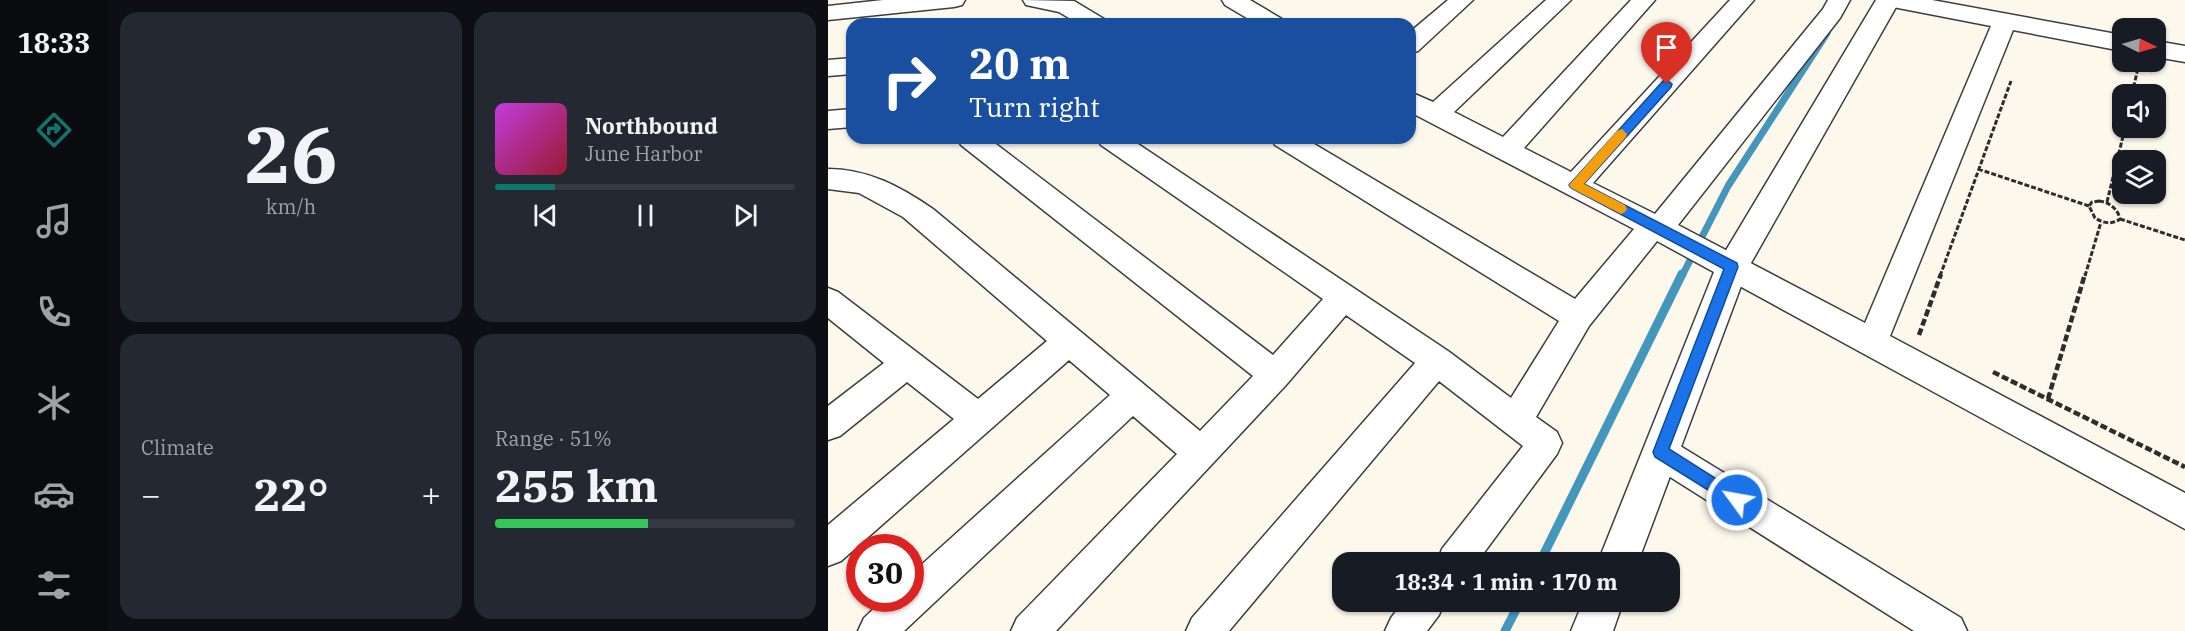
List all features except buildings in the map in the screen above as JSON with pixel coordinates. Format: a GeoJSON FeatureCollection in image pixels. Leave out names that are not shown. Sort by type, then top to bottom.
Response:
{"type":"FeatureCollection","features":[{"type":"Feature","properties":{"kind":"street"},"geometry":{"type":"LineString","coordinates":[[828,13],[954,0]]}},
{"type":"Feature","properties":{"kind":"street"},"geometry":{"type":"LineString","coordinates":[[1034,0],[1066,6],[1086,18]]}},
{"type":"Feature","properties":{"kind":"street"},"geometry":{"type":"LineString","coordinates":[[1233,0],[1264,18]]}},
{"type":"Feature","properties":{"kind":"street"},"geometry":{"type":"LineString","coordinates":[[1416,40],[1462,0]]}},
{"type":"Feature","properties":{"kind":"street"},"geometry":{"type":"LineString","coordinates":[[1436,114],[1560,0]]}},
{"type":"Feature","properties":{"kind":"street"},"geometry":{"type":"LineString","coordinates":[[1505,151],[1644,0]]}},
{"type":"Feature","properties":{"kind":"street"},"geometry":{"type":"LineString","coordinates":[[1575,185],[1743,0]]}},
{"type":"Feature","properties":{"kind":"street"},"geometry":{"type":"LineString","coordinates":[[1515,422],[1578,317],[1659,229],[1825,22],[1839,0]]}},
{"type":"Feature","properties":{"kind":"street"},"geometry":{"type":"LineString","coordinates":[[1622,552],[1728,265],[1888,0]]}},
{"type":"Feature","properties":{"kind":"street"},"geometry":{"type":"LineString","coordinates":[[1893,0],[2112,41]]}},
{"type":"Feature","properties":{"kind":"street"},"geometry":{"type":"LineString","coordinates":[[1872,343],[2005,21]]}},
{"type":"Feature","properties":{"kind":"street"},"geometry":{"type":"LineString","coordinates":[[2166,51],[2185,54]]}},
{"type":"Feature","properties":{"kind":"street"},"geometry":{"type":"LineString","coordinates":[[828,68],[846,66]]}},
{"type":"Feature","properties":{"kind":"street"},"geometry":{"type":"LineString","coordinates":[[1416,104],[1728,265],[2185,512]]}},
{"type":"Feature","properties":{"kind":"street"},"geometry":{"type":"LineString","coordinates":[[828,120],[846,118]]}},
{"type":"Feature","properties":{"kind":"street"},"geometry":{"type":"LineString","coordinates":[[978,144],[1275,375]]}},
{"type":"Feature","properties":{"kind":"street"},"geometry":{"type":"LineString","coordinates":[[1119,144],[1437,362],[1545,443],[1463,552]]}},
{"type":"Feature","properties":{"kind":"street"},"geometry":{"type":"LineString","coordinates":[[1294,144],[1578,317]]}},
{"type":"Feature","properties":{"kind":"street"},"geometry":{"type":"LineString","coordinates":[[828,179],[839,178],[885,190],[923,217],[1201,453]]}},
{"type":"Feature","properties":{"kind":"street"},"geometry":{"type":"LineString","coordinates":[[1030,631],[1275,375],[1342,298]]}},
{"type":"Feature","properties":{"kind":"street"},"geometry":{"type":"LineString","coordinates":[[828,301],[978,419]]}},
{"type":"Feature","properties":{"kind":"street"},"geometry":{"type":"LineString","coordinates":[[828,548],[1069,341]]}},
{"type":"Feature","properties":{"kind":"street"},"geometry":{"type":"LineString","coordinates":[[1205,631],[1437,362]]}},
{"type":"Feature","properties":{"kind":"street"},"geometry":{"type":"LineString","coordinates":[[828,425],[907,364]]}},
{"type":"Feature","properties":{"kind":"street"},"geometry":{"type":"LineString","coordinates":[[877,631],[1133,395]]}},
{"type":"Feature","properties":{"kind":"street"},"geometry":{"type":"LineString","coordinates":[[1660,452],[1948,631]]}},
{"type":"Feature","properties":{"kind":"street"},"geometry":{"type":"LineString","coordinates":[[1404,631],[1418,612]]}},
{"type":"Feature","properties":{"kind":"street"},"geometry":{"type":"LineString","coordinates":[[1592,631],[1599,612]]}},
{"type":"Feature","properties":{"kind":"path"},"geometry":{"type":"LineString","coordinates":[[1928,339],[1918,334],[2013,74]]}},
{"type":"Feature","properties":{"kind":"path"},"geometry":{"type":"LineString","coordinates":[[2107,202],[2123,138]]}},
{"type":"Feature","properties":{"kind":"path"},"geometry":{"type":"LineString","coordinates":[[1978,169],[2089,206]]}},
{"type":"Feature","properties":{"kind":"path"},"geometry":{"type":"LineString","coordinates":[[2089,206],[2092,202],[2107,202],[2119,213],[2120,219]]}},
{"type":"Feature","properties":{"kind":"path"},"geometry":{"type":"LineString","coordinates":[[2089,206],[2093,217],[2101,222],[2109,224],[2120,219]]}},
{"type":"Feature","properties":{"kind":"path"},"geometry":{"type":"LineString","coordinates":[[2120,219],[2185,240]]}},
{"type":"Feature","properties":{"kind":"path"},"geometry":{"type":"LineString","coordinates":[[2048,399],[2101,222]]}},
{"type":"Feature","properties":{"kind":"path"},"geometry":{"type":"LineString","coordinates":[[1988,369],[2185,467]]}},
{"type":"Feature","properties":{"kind":"waterway"},"geometry":{"type":"LineString","coordinates":[[1682,276],[1728,186],[1827,33]]}},
{"type":"Feature","properties":{"kind":"waterway"},"geometry":{"type":"LineString","coordinates":[[1545,552],[1682,274]]}},
{"type":"Feature","properties":{"kind":"waterway"},"geometry":{"type":"LineString","coordinates":[[1505,631],[1515,612]]}},
{"type":"Feature","properties":{"kind":"slow traffic"},"geometry":{"type":"LineString","coordinates":[[1621,209],[1575,185],[1622,134]]}},
{"type":"Feature","properties":{"kind":"route"},"geometry":{"type":"LineString","coordinates":[[1667,84],[1575,185],[1732,267],[1660,452],[1737,500]]}}]}
